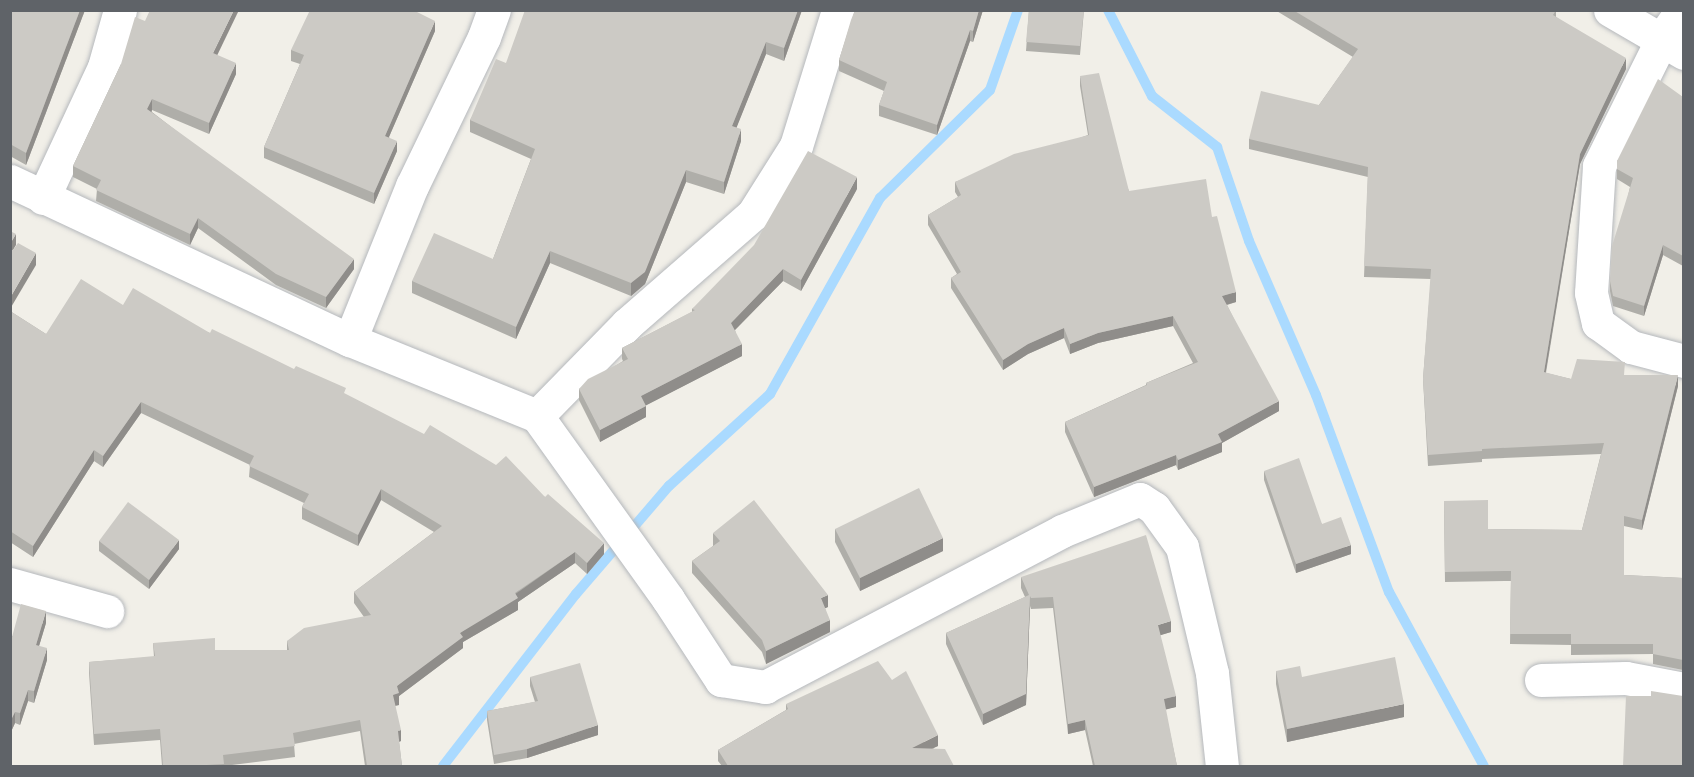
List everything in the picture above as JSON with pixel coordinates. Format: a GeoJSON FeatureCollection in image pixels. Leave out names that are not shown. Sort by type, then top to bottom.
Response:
{"type":"FeatureCollection","features":[{"type":"Feature","properties":{"kind":"street"},"geometry":{"type":"LineString","coordinates":[[43,198],[104,67],[120,10]]}},
{"type":"Feature","properties":{"kind":"street"},"geometry":{"type":"LineString","coordinates":[[350,340],[412,186],[484,37],[494,10]]}},
{"type":"Feature","properties":{"kind":"street"},"geometry":{"type":"LineString","coordinates":[[537,416],[627,324],[753,214],[796,146],[838,10]]}},
{"type":"Feature","properties":{"kind":"street"},"geometry":{"type":"LineString","coordinates":[[1610,10],[1673,46]]}},
{"type":"Feature","properties":{"kind":"street"},"geometry":{"type":"LineString","coordinates":[[1682,10],[1673,46],[1599,166],[1591,293],[1598,322],[1631,347],[1683,361]]}},
{"type":"Feature","properties":{"kind":"street"},"geometry":{"type":"LineString","coordinates":[[10,181],[350,340],[537,416],[668,599],[720,680],[765,687],[1062,531],[1140,499],[1154,507],[1182,547],[1212,673],[1222,766]]}},
{"type":"Feature","properties":{"kind":"street"},"geometry":{"type":"LineString","coordinates":[[10,584],[107,611]]}},
{"type":"Feature","properties":{"kind":"street"},"geometry":{"type":"LineString","coordinates":[[1541,680],[1626,678],[1683,689]]}},
{"type":"Feature","properties":{"kind":"building"},"geometry":{"type":"Polygon","coordinates":[[[10,10],[80,10],[26,153],[10,144],[10,10]]]}},
{"type":"Feature","properties":{"kind":"building"},"geometry":{"type":"Polygon","coordinates":[[[150,10],[234,10],[213,53],[236,63],[209,123],[152,99],[147,109],[354,259],[326,297],[276,274],[198,218],[190,234],[96,190],[101,180],[73,166],[121,64],[135,17],[145,21],[150,10]]]}},
{"type":"Feature","properties":{"kind":"building"},"geometry":{"type":"Polygon","coordinates":[[[310,10],[413,10],[435,21],[385,136],[397,141],[374,193],[264,147],[304,55],[291,50],[310,10]]]}},
{"type":"Feature","properties":{"kind":"building"},"geometry":{"type":"Polygon","coordinates":[[[525,10],[798,10],[784,48],[766,42],[732,126],[741,129],[724,182],[686,170],[645,272],[631,283],[550,251],[516,327],[412,281],[434,233],[493,259],[535,149],[470,120],[496,59],[506,63],[525,10]]]}},
{"type":"Feature","properties":{"kind":"building"},"geometry":{"type":"Polygon","coordinates":[[[855,10],[979,10],[937,125],[879,105],[887,82],[839,60],[855,10]]]}},
{"type":"Feature","properties":{"kind":"building"},"geometry":{"type":"Polygon","coordinates":[[[1029,10],[1084,10],[1080,46],[1026,42],[1029,10]]]}},
{"type":"Feature","properties":{"kind":"building"},"geometry":{"type":"Polygon","coordinates":[[[1293,10],[1556,10],[1553,15],[1626,58],[1580,154],[1544,372],[1571,379],[1577,359],[1625,362],[1624,375],[1678,375],[1642,520],[1624,516],[1624,575],[1683,578],[1683,660],[1653,654],[1653,644],[1571,644],[1571,634],[1510,634],[1511,571],[1445,572],[1444,501],[1488,500],[1488,529],[1582,530],[1604,443],[1482,449],[1482,451],[1428,455],[1423,379],[1431,269],[1364,266],[1368,167],[1249,139],[1261,91],[1319,105],[1358,49],[1293,10]]]}},
{"type":"Feature","properties":{"kind":"building"},"geometry":{"type":"Polygon","coordinates":[[[1099,73],[1129,191],[1206,179],[1212,217],[1217,216],[1236,292],[1222,296],[1279,401],[1218,434],[1222,442],[1178,460],[1176,455],[1094,487],[1065,422],[1147,385],[1146,383],[1198,362],[1173,316],[1098,333],[1070,344],[1064,328],[1028,344],[1003,360],[951,278],[961,272],[928,215],[961,195],[955,182],[1014,154],[1089,135],[1080,76],[1099,73]]]}},
{"type":"Feature","properties":{"kind":"building"},"geometry":{"type":"Polygon","coordinates":[[[1658,79],[1683,97],[1683,256],[1663,245],[1644,306],[1613,296],[1610,281],[1612,246],[1633,178],[1617,169],[1617,161],[1658,79]]]}},
{"type":"Feature","properties":{"kind":"building"},"geometry":{"type":"Polygon","coordinates":[[[808,151],[857,177],[801,280],[783,269],[731,323],[742,344],[641,396],[646,406],[600,430],[579,389],[588,379],[628,359],[622,348],[695,310],[692,309],[754,245],[808,151]]]}},
{"type":"Feature","properties":{"kind":"building"},"geometry":{"type":"Polygon","coordinates":[[[10,231],[16,234],[10,244],[10,231]]]}},
{"type":"Feature","properties":{"kind":"building"},"geometry":{"type":"Polygon","coordinates":[[[18,243],[36,253],[10,298],[10,249],[13,250],[18,243]]]}},
{"type":"Feature","properties":{"kind":"building"},"geometry":{"type":"Polygon","coordinates":[[[81,279],[123,305],[133,288],[210,333],[212,329],[294,369],[296,366],[346,388],[344,393],[424,434],[430,425],[496,465],[506,456],[545,497],[548,494],[604,543],[587,563],[575,552],[515,593],[518,598],[460,633],[463,637],[397,686],[399,693],[393,695],[401,730],[398,731],[402,766],[367,766],[360,720],[293,733],[295,746],[223,755],[224,764],[189,766],[163,766],[160,729],[94,734],[89,662],[155,656],[153,643],[215,638],[215,650],[289,650],[287,641],[304,628],[371,615],[354,592],[442,526],[381,489],[358,535],[302,507],[309,494],[249,466],[254,456],[141,402],[103,456],[94,450],[33,546],[10,531],[10,311],[46,334],[81,279]]]}},
{"type":"Feature","properties":{"kind":"building"},"geometry":{"type":"Polygon","coordinates":[[[1299,458],[1322,524],[1341,517],[1351,545],[1296,564],[1264,471],[1299,458]]]}},
{"type":"Feature","properties":{"kind":"building"},"geometry":{"type":"Polygon","coordinates":[[[919,488],[943,538],[860,578],[835,529],[919,488]]]}},
{"type":"Feature","properties":{"kind":"building"},"geometry":{"type":"Polygon","coordinates":[[[754,500],[828,595],[821,598],[830,620],[766,651],[762,640],[692,561],[720,541],[713,533],[754,500]]]}},
{"type":"Feature","properties":{"kind":"building"},"geometry":{"type":"Polygon","coordinates":[[[128,502],[179,540],[149,580],[99,541],[128,502]]]}},
{"type":"Feature","properties":{"kind":"building"},"geometry":{"type":"Polygon","coordinates":[[[1146,535],[1171,621],[1158,625],[1176,696],[1164,699],[1177,766],[1095,766],[1085,720],[1068,724],[1053,597],[1031,598],[1030,596],[1026,694],[983,714],[946,633],[1029,595],[1021,577],[1146,535]]]}},
{"type":"Feature","properties":{"kind":"building"},"geometry":{"type":"Polygon","coordinates":[[[21,604],[46,611],[36,645],[47,648],[34,691],[28,690],[20,713],[15,712],[10,722],[10,637],[12,637],[21,604]]]}},
{"type":"Feature","properties":{"kind":"building"},"geometry":{"type":"Polygon","coordinates":[[[1395,657],[1404,704],[1287,729],[1276,671],[1300,666],[1302,677],[1395,657]]]}},
{"type":"Feature","properties":{"kind":"building"},"geometry":{"type":"Polygon","coordinates":[[[878,661],[892,680],[906,671],[938,735],[912,748],[945,749],[954,766],[728,766],[718,750],[788,709],[786,704],[878,661]]]}},
{"type":"Feature","properties":{"kind":"building"},"geometry":{"type":"Polygon","coordinates":[[[580,663],[598,725],[527,749],[494,755],[487,711],[538,701],[530,677],[580,663]]]}},
{"type":"Feature","properties":{"kind":"building"},"geometry":{"type":"Polygon","coordinates":[[[1651,691],[1683,696],[1682,766],[1623,766],[1626,696],[1651,696],[1651,691]]]}},
{"type":"Feature","properties":{"kind":"waterway"},"geometry":{"type":"LineString","coordinates":[[443,766],[576,594],[669,486],[770,394],[880,198],[990,90],[1018,10]]}},
{"type":"Feature","properties":{"kind":"waterway"},"geometry":{"type":"LineString","coordinates":[[1108,10],[1152,96],[1217,147],[1249,241],[1316,395],[1389,592],[1484,766]]}}]}
